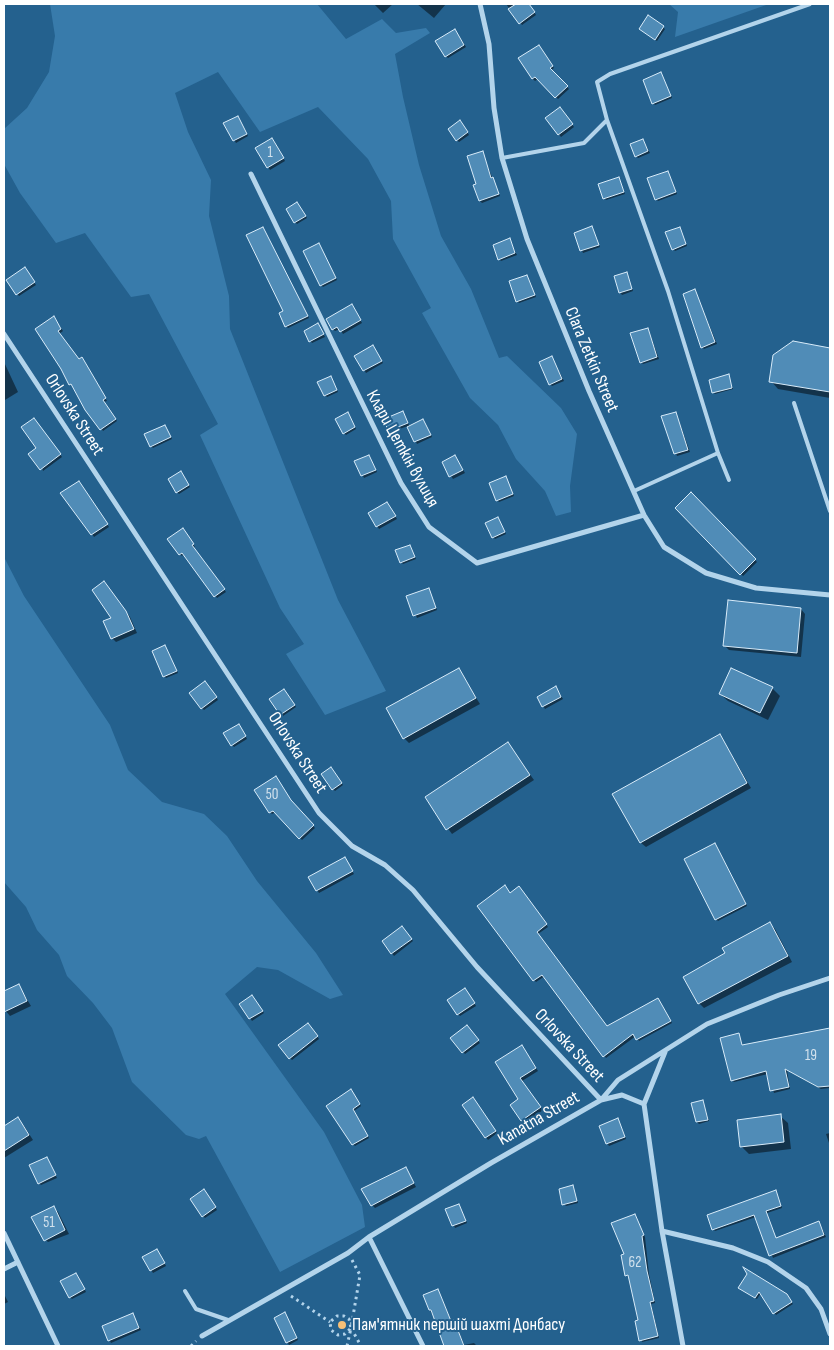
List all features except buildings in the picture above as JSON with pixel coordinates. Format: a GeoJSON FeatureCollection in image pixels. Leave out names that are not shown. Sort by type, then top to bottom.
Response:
{"type":"FeatureCollection","features":[{"type":"Feature","properties":{"kind":"street","name":"Clara Zetkin Street"},"geometry":{"type":"LineString","coordinates":[[480,4],[489,44],[494,108],[502,158],[527,240],[585,382],[644,516],[664,547],[706,574],[756,588],[830,595]]}},
{"type":"Feature","properties":{"kind":"street","name":"Клари Цеткін вулиця"},"geometry":{"type":"LineString","coordinates":[[251,174],[400,483],[429,527],[477,563],[644,516]]}},
{"type":"Feature","properties":{"kind":"street","name":"Orlovska Street"},"geometry":{"type":"LineString","coordinates":[[4,334],[320,813],[352,846],[384,865],[413,890],[478,968],[601,1100],[622,1095],[644,1104]]}},
{"type":"Feature","properties":{"kind":"street","name":"Kanatna Street"},"geometry":{"type":"LineString","coordinates":[[202,1336],[348,1252],[369,1237],[601,1100],[618,1080],[707,1024],[779,995],[830,978]]}},
{"type":"Feature","properties":{"kind":"street"},"geometry":{"type":"LineString","coordinates":[[665,1052],[644,1104],[662,1231],[683,1346]]}},
{"type":"Feature","properties":{"kind":"street"},"geometry":{"type":"LineString","coordinates":[[662,1231],[732,1248],[768,1262],[806,1288],[821,1309],[830,1334]]}},
{"type":"Feature","properties":{"kind":"street"},"geometry":{"type":"LineString","coordinates":[[4,1233],[58,1346]]}},
{"type":"Feature","properties":{"kind":"street"},"geometry":{"type":"LineString","coordinates":[[369,1237],[423,1346]]}},
{"type":"Feature","properties":{"kind":"street"},"geometry":{"type":"LineString","coordinates":[[4,1269],[18,1262]]}},
{"type":"Feature","properties":{"kind":"lane"},"geometry":{"type":"LineString","coordinates":[[729,480],[718,453],[668,291],[607,120],[597,82],[610,74],[810,4]]}},
{"type":"Feature","properties":{"kind":"lane"},"geometry":{"type":"LineString","coordinates":[[502,158],[584,143],[607,120]]}},
{"type":"Feature","properties":{"kind":"lane"},"geometry":{"type":"LineString","coordinates":[[794,404],[830,511]]}},
{"type":"Feature","properties":{"kind":"lane"},"geometry":{"type":"LineString","coordinates":[[634,491],[718,453]]}},
{"type":"Feature","properties":{"kind":"lane"},"geometry":{"type":"LineString","coordinates":[[185,1291],[196,1309],[228,1320]]}},
{"type":"Feature","properties":{"kind":"path"},"geometry":{"type":"LineString","coordinates":[[347,1346],[352,1328],[360,1275],[348,1252]]}},
{"type":"Feature","properties":{"kind":"path"},"geometry":{"type":"LineString","coordinates":[[282,1290],[330,1322],[331,1330],[338,1335],[345,1334],[352,1328]]}},
{"type":"Feature","properties":{"kind":"path"},"geometry":{"type":"LineString","coordinates":[[330,1322],[337,1316],[344,1316],[349,1319],[360,1346]]}},
{"type":"Feature","properties":{"kind":"shaded area"},"geometry":{"type":"Polygon","coordinates":[[[50,4],[317,4],[346,39],[382,19],[396,33],[426,28],[430,33],[395,54],[419,165],[441,236],[471,289],[499,358],[507,356],[561,408],[577,434],[570,486],[571,512],[556,516],[545,491],[516,459],[498,425],[470,398],[422,313],[431,308],[393,239],[391,201],[368,159],[318,107],[260,132],[218,72],[175,93],[188,132],[211,180],[209,216],[229,296],[230,329],[338,600],[386,691],[325,715],[286,654],[304,644],[280,608],[200,435],[218,424],[149,294],[131,297],[85,233],[56,243],[20,193],[4,164],[4,129],[27,108],[49,72],[55,36],[50,4]]]}},
{"type":"Feature","properties":{"kind":"shaded area"},"geometry":{"type":"Polygon","coordinates":[[[669,4],[769,4],[675,37],[678,12],[669,4]]]}},
{"type":"Feature","properties":{"kind":"shaded area"},"geometry":{"type":"Polygon","coordinates":[[[4,557],[24,596],[110,725],[128,770],[162,802],[204,814],[227,836],[257,881],[316,953],[343,995],[330,999],[278,970],[257,967],[225,994],[324,1132],[362,1205],[365,1227],[280,1272],[206,1136],[199,1139],[186,1135],[132,1082],[112,1028],[93,1003],[67,976],[59,955],[37,930],[26,907],[4,882],[4,557]]]}},
{"type":"Feature","properties":{"kind":"place","name":"Пам'ятник першій шахті Донбасу"},"geometry":{"type":"Point","coordinates":[342,1325]}}]}
